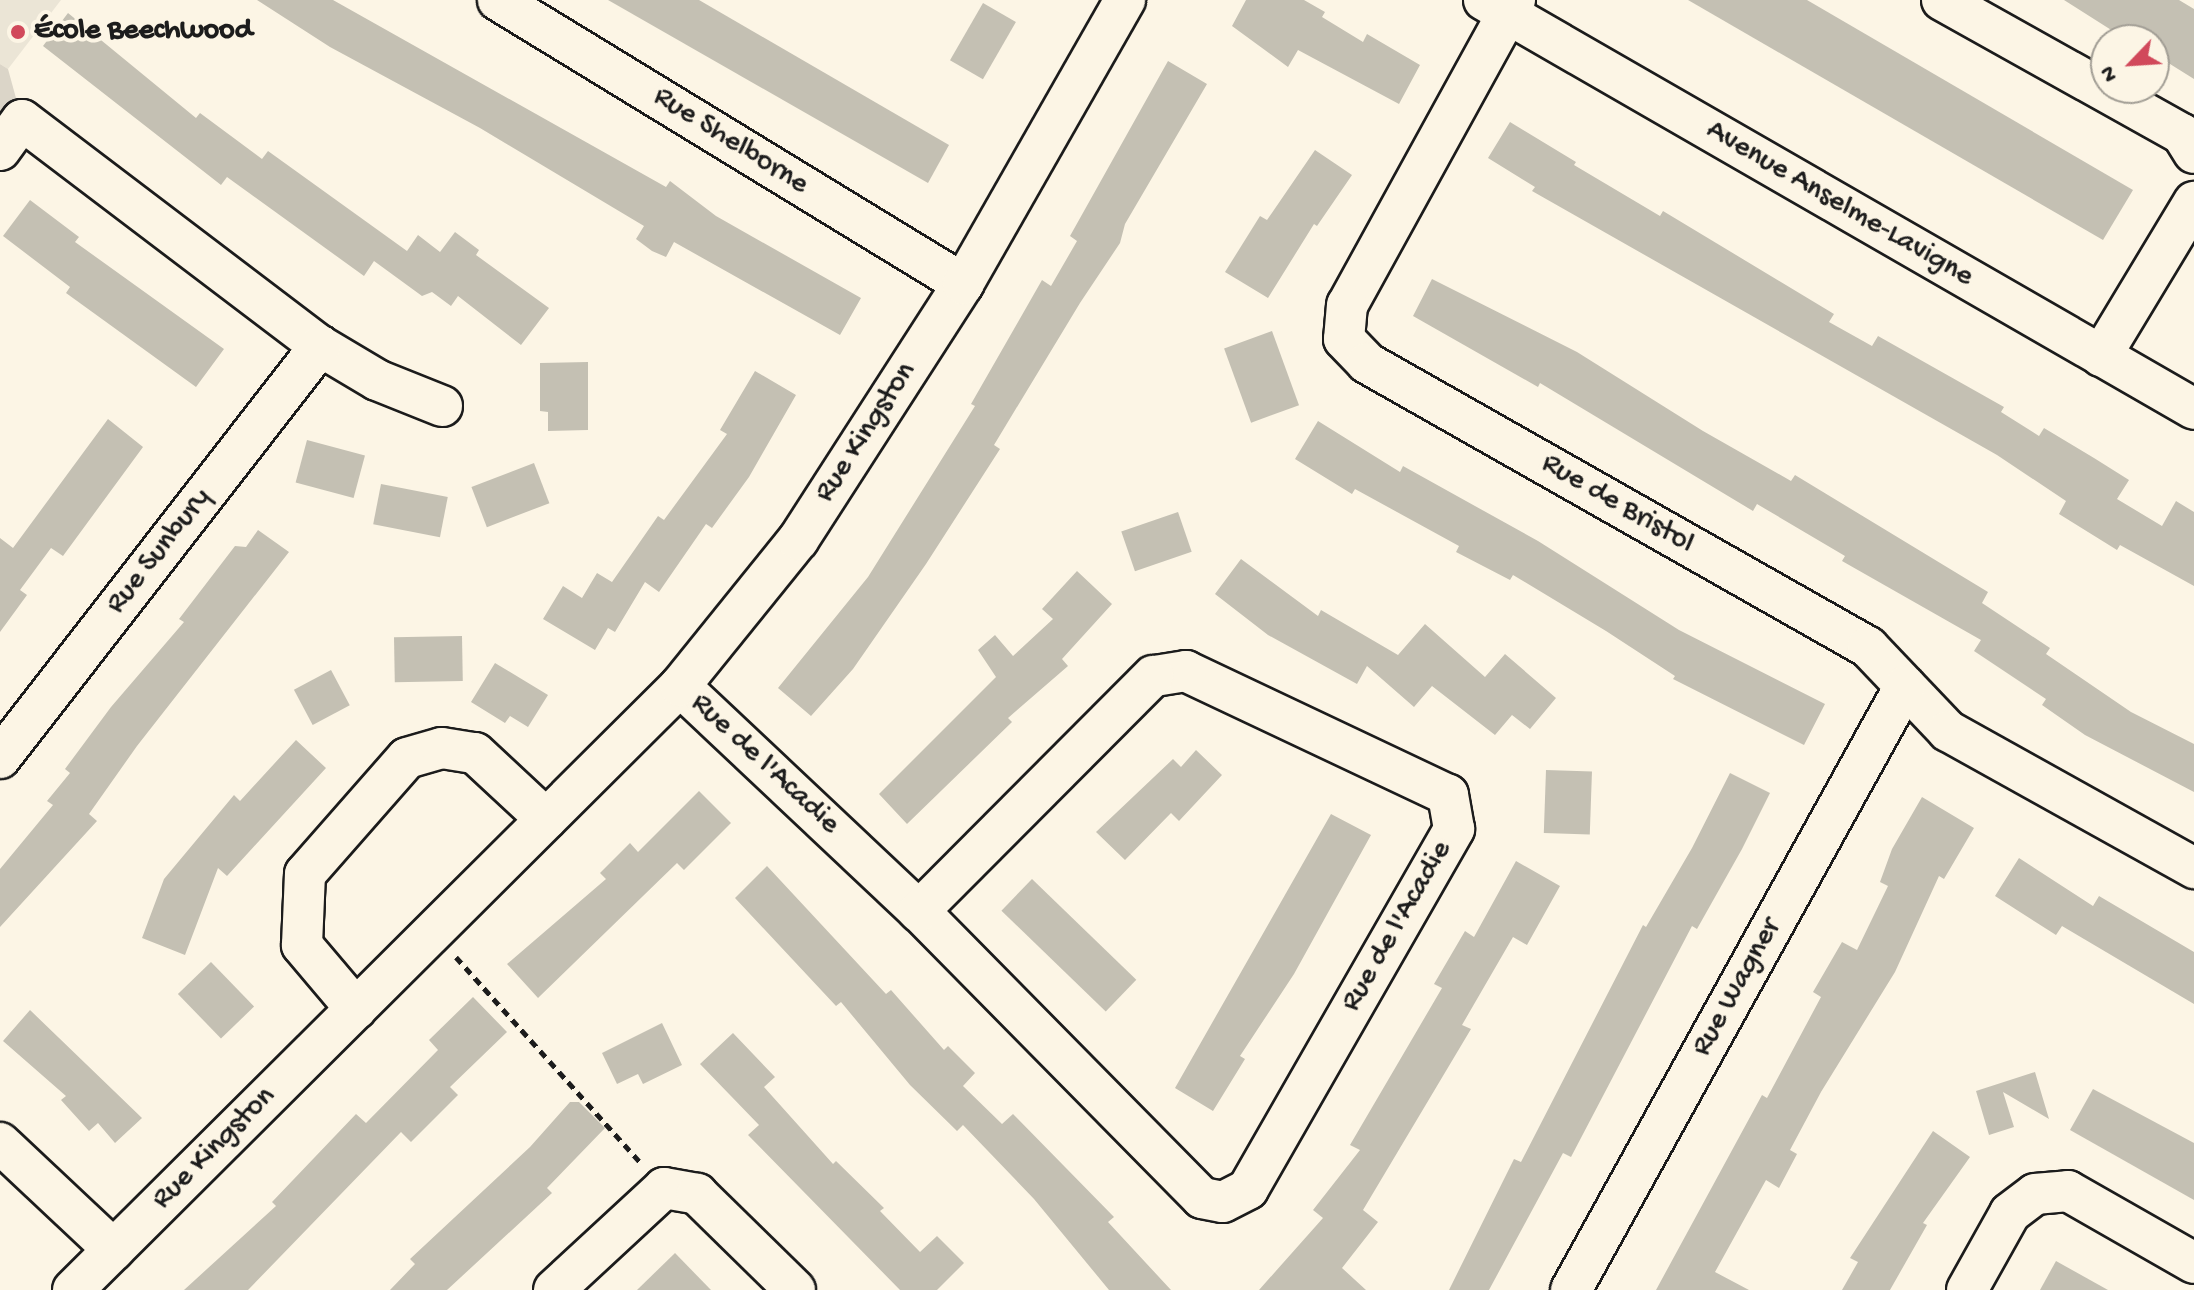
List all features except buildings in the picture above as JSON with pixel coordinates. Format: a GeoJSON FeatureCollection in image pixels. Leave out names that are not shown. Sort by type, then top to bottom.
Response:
{"type":"FeatureCollection","features":[{"type":"Feature","properties":{"kind":"street","name":"Rue Shelborne"},"geometry":{"type":"LineString","coordinates":[[498,0],[963,284]]}},
{"type":"Feature","properties":{"kind":"street","name":"Rue Kingston"},"geometry":{"type":"LineString","coordinates":[[73,1290],[680,686],[798,540],[963,284],[1125,0]]}},
{"type":"Feature","properties":{"kind":"street"},"geometry":{"type":"LineString","coordinates":[[1942,0],[2182,134],[2194,153]]}},
{"type":"Feature","properties":{"kind":"street","name":"Avenue Anselme-Lavigne"},"geometry":{"type":"LineString","coordinates":[[1502,4],[2194,409]]}},
{"type":"Feature","properties":{"kind":"street","name":"Rue de Bristol"},"geometry":{"type":"LineString","coordinates":[[1502,4],[1347,305],[1344,339],[1367,363],[1868,647],[1948,731],[2194,868]]}},
{"type":"Feature","properties":{"kind":"street"},"geometry":{"type":"LineString","coordinates":[[0,150],[22,120],[320,346],[377,380],[442,406]]}},
{"type":"Feature","properties":{"kind":"street"},"geometry":{"type":"LineString","coordinates":[[2101,356],[2194,202]]}},
{"type":"Feature","properties":{"kind":"street","name":"Rue Sunbury"},"geometry":{"type":"LineString","coordinates":[[0,758],[320,346]]}},
{"type":"Feature","properties":{"kind":"street","name":"Rue de l'Acadie"},"geometry":{"type":"LineString","coordinates":[[680,686],[919,911],[1202,1198],[1223,1202],[1248,1189],[1454,829],[1448,795],[1186,671],[1153,676],[919,911]]}},
{"type":"Feature","properties":{"kind":"street","name":"Rue Wagner"},"geometry":{"type":"LineString","coordinates":[[1571,1290],[1905,686]]}},
{"type":"Feature","properties":{"kind":"street"},"geometry":{"type":"LineString","coordinates":[[356,1009],[302,945],[305,874],[407,758],[442,748],[475,753],[546,819]]}},
{"type":"Feature","properties":{"kind":"street"},"geometry":{"type":"LineString","coordinates":[[0,1143],[114,1250]]}},
{"type":"Feature","properties":{"kind":"street"},"geometry":{"type":"LineString","coordinates":[[554,1290],[664,1188],[697,1194],[795,1290]]}},
{"type":"Feature","properties":{"kind":"street"},"geometry":{"type":"LineString","coordinates":[[1967,1290],[2010,1213],[2035,1194],[2068,1191],[2194,1263]]}},
{"type":"Feature","properties":{"kind":"path"},"geometry":{"type":"LineString","coordinates":[[433,931],[664,1188]]}},
{"type":"Feature","properties":{"kind":"shaded area","name":"École Beechwood"},"geometry":{"type":"Polygon","coordinates":[[[0,0],[61,0],[8,69],[0,64],[0,0]]]}},
{"type":"Feature","properties":{"kind":"shaded area"},"geometry":{"type":"Polygon","coordinates":[[[0,64],[8,69],[22,120],[0,150],[0,64]]]}},
{"type":"Feature","properties":{"kind":"place","name":"École Beechwood"},"geometry":{"type":"Point","coordinates":[18,32]}}]}
